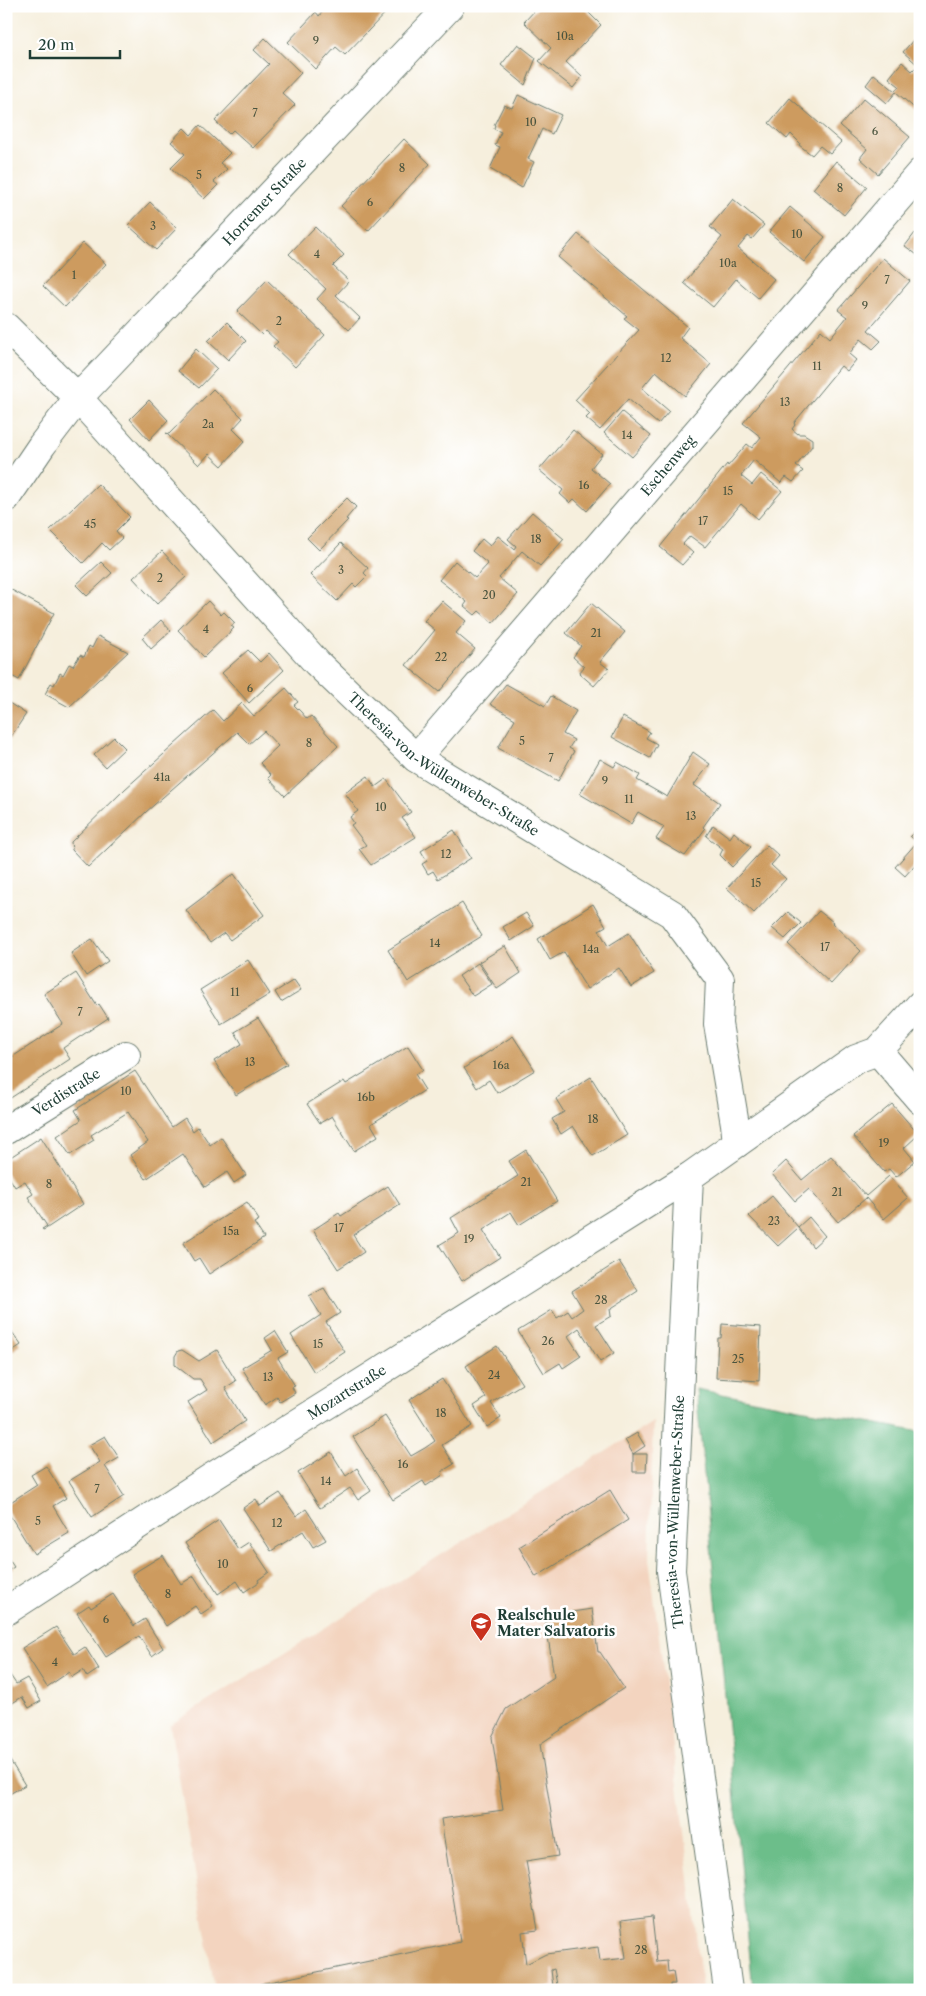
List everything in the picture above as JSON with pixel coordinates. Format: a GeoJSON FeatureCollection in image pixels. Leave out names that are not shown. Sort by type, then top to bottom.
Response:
{"type":"FeatureCollection","features":[{"type":"Feature","properties":{"kind":"street","name":"Horremer Straße"},"geometry":{"type":"LineString","coordinates":[[6,498],[42,445],[78,398],[450,6]]}},
{"type":"Feature","properties":{"kind":"street","name":"Eschenweg"},"geometry":{"type":"LineString","coordinates":[[416,758],[920,173]]}},
{"type":"Feature","properties":{"kind":"street","name":"Theresia-von-Wüllenweber-Straße"},"geometry":{"type":"LineString","coordinates":[[6,327],[78,398],[318,663],[416,758],[672,914],[720,979],[718,1024],[737,1143]]}},
{"type":"Feature","properties":{"kind":"street"},"geometry":{"type":"LineString","coordinates":[[689,1177],[856,1059],[878,1051],[920,1005]]}},
{"type":"Feature","properties":{"kind":"street"},"geometry":{"type":"LineString","coordinates":[[878,1051],[920,1100]]}},
{"type":"Feature","properties":{"kind":"street","name":"Verdistraße"},"geometry":{"type":"LineString","coordinates":[[6,1130],[126,1055]]}},
{"type":"Feature","properties":{"kind":"street","name":"Theresia-von-Wüllenweber-Straße"},"geometry":{"type":"LineString","coordinates":[[689,1177],[671,1571],[728,1990]]}},
{"type":"Feature","properties":{"kind":"street","name":"Mozartstraße"},"geometry":{"type":"LineString","coordinates":[[6,1611],[212,1476],[689,1177]]}},
{"type":"Feature","properties":{"kind":"shaded area","name":"Realschule Mater Salvatoris"},"geometry":{"type":"Polygon","coordinates":[[[653,1422],[649,1559],[690,1879],[702,1990],[215,1990],[170,1725],[653,1422]]]}},
{"type":"Feature","properties":{"kind":"green space"},"geometry":{"type":"Polygon","coordinates":[[[696,1389],[920,1432],[920,1990],[753,1990],[696,1389]]]}},
{"type":"Feature","properties":{"kind":"building"},"geometry":{"type":"Polygon","coordinates":[[[318,6],[392,6],[345,55],[336,47],[316,69],[288,42],[316,12],[319,16],[323,11],[318,6]]]}},
{"type":"Feature","properties":{"kind":"building"},"geometry":{"type":"Polygon","coordinates":[[[539,6],[582,6],[601,25],[566,62],[582,77],[573,88],[539,61],[551,48],[524,22],[539,6]]]}},
{"type":"Feature","properties":{"kind":"building"},"geometry":{"type":"Polygon","coordinates":[[[265,38],[301,73],[282,93],[295,105],[253,148],[233,130],[229,134],[215,121],[269,64],[254,50],[265,38]]]}},
{"type":"Feature","properties":{"kind":"building"},"geometry":{"type":"Polygon","coordinates":[[[914,39],[920,44],[920,113],[896,92],[887,103],[866,85],[874,74],[895,91],[899,86],[889,78],[902,62],[912,71],[918,65],[903,52],[914,39]]]}},
{"type":"Feature","properties":{"kind":"building"},"geometry":{"type":"Polygon","coordinates":[[[518,44],[536,58],[525,85],[501,65],[518,44]]]}},
{"type":"Feature","properties":{"kind":"building"},"geometry":{"type":"Polygon","coordinates":[[[518,95],[561,115],[552,134],[542,129],[528,159],[534,162],[522,188],[490,169],[500,147],[495,145],[501,132],[494,129],[494,125],[504,105],[512,108],[518,95]]]}},
{"type":"Feature","properties":{"kind":"building"},"geometry":{"type":"Polygon","coordinates":[[[790,98],[841,142],[830,154],[820,146],[812,155],[799,145],[800,143],[791,134],[787,139],[769,123],[790,98]]]}},
{"type":"Feature","properties":{"kind":"building"},"geometry":{"type":"Polygon","coordinates":[[[864,98],[910,137],[878,174],[860,158],[867,149],[840,126],[864,98]]]}},
{"type":"Feature","properties":{"kind":"building"},"geometry":{"type":"Polygon","coordinates":[[[200,125],[230,153],[220,163],[227,169],[214,182],[218,185],[204,199],[171,168],[185,154],[171,142],[184,128],[191,135],[200,125]]]}},
{"type":"Feature","properties":{"kind":"building"},"geometry":{"type":"Polygon","coordinates":[[[404,139],[430,164],[368,231],[341,206],[404,139]]]}},
{"type":"Feature","properties":{"kind":"building"},"geometry":{"type":"Polygon","coordinates":[[[836,161],[867,187],[844,215],[813,189],[836,161]]]}},
{"type":"Feature","properties":{"kind":"building"},"geometry":{"type":"Polygon","coordinates":[[[733,199],[764,225],[752,239],[748,236],[738,248],[774,279],[758,298],[736,279],[713,307],[684,283],[722,237],[710,227],[733,199]]]}},
{"type":"Feature","properties":{"kind":"building"},"geometry":{"type":"Polygon","coordinates":[[[150,202],[177,228],[156,250],[128,225],[150,202]]]}},
{"type":"Feature","properties":{"kind":"building"},"geometry":{"type":"Polygon","coordinates":[[[790,207],[825,237],[804,262],[769,232],[790,207]]]}},
{"type":"Feature","properties":{"kind":"building"},"geometry":{"type":"Polygon","coordinates":[[[315,227],[344,255],[333,266],[349,281],[336,295],[360,318],[349,330],[317,299],[326,289],[289,254],[315,227]]]}},
{"type":"Feature","properties":{"kind":"building"},"geometry":{"type":"Polygon","coordinates":[[[915,233],[920,237],[920,257],[905,246],[915,233]]]}},
{"type":"Feature","properties":{"kind":"building"},"geometry":{"type":"Polygon","coordinates":[[[578,234],[688,327],[680,338],[711,364],[685,396],[656,371],[642,388],[669,411],[658,424],[628,399],[600,430],[586,418],[590,414],[575,400],[639,330],[624,318],[627,316],[558,257],[578,234]]]}},
{"type":"Feature","properties":{"kind":"building"},"geometry":{"type":"Polygon","coordinates":[[[83,243],[106,264],[65,307],[43,286],[83,243]]]}},
{"type":"Feature","properties":{"kind":"building"},"geometry":{"type":"Polygon","coordinates":[[[883,258],[910,281],[868,330],[881,341],[873,349],[861,339],[849,354],[856,360],[847,371],[841,366],[794,423],[795,425],[792,429],[798,434],[804,434],[812,439],[812,446],[796,466],[803,471],[793,482],[786,477],[781,483],[754,460],[741,476],[752,485],[761,474],[782,491],[758,519],[741,504],[705,547],[690,536],[683,544],[693,553],[682,565],[660,547],[727,464],[728,466],[747,444],[752,448],[761,437],[743,423],[821,330],[830,338],[847,317],[838,310],[883,258]]]}},
{"type":"Feature","properties":{"kind":"building"},"geometry":{"type":"Polygon","coordinates":[[[267,280],[325,335],[295,367],[273,346],[278,342],[266,331],[262,335],[237,311],[267,280]]]}},
{"type":"Feature","properties":{"kind":"building"},"geometry":{"type":"Polygon","coordinates":[[[227,322],[246,341],[228,360],[208,341],[227,322]]]}},
{"type":"Feature","properties":{"kind":"building"},"geometry":{"type":"Polygon","coordinates":[[[196,349],[217,369],[199,388],[178,371],[196,349]]]}},
{"type":"Feature","properties":{"kind":"building"},"geometry":{"type":"Polygon","coordinates":[[[213,389],[243,418],[233,429],[245,441],[222,466],[209,454],[199,465],[166,433],[169,434],[213,389]]]}},
{"type":"Feature","properties":{"kind":"building"},"geometry":{"type":"Polygon","coordinates":[[[149,400],[168,420],[149,440],[130,419],[149,400]]]}},
{"type":"Feature","properties":{"kind":"building"},"geometry":{"type":"Polygon","coordinates":[[[622,412],[651,436],[632,457],[604,433],[622,412]]]}},
{"type":"Feature","properties":{"kind":"building"},"geometry":{"type":"Polygon","coordinates":[[[573,430],[602,454],[591,468],[610,484],[587,511],[574,499],[570,503],[560,494],[563,490],[539,470],[573,430]]]}},
{"type":"Feature","properties":{"kind":"building"},"geometry":{"type":"Polygon","coordinates":[[[98,484],[130,517],[116,531],[122,538],[109,550],[102,543],[83,563],[50,530],[98,484]]]}},
{"type":"Feature","properties":{"kind":"building"},"geometry":{"type":"Polygon","coordinates":[[[347,498],[356,507],[346,519],[348,520],[319,550],[307,538],[347,498]]]}},
{"type":"Feature","properties":{"kind":"building"},"geometry":{"type":"Polygon","coordinates":[[[532,512],[564,539],[540,566],[522,551],[499,578],[518,594],[493,623],[479,611],[475,615],[464,606],[467,602],[439,580],[455,561],[475,578],[488,564],[472,551],[482,539],[490,546],[498,536],[514,549],[516,546],[508,539],[532,512]]]}},
{"type":"Feature","properties":{"kind":"building"},"geometry":{"type":"Polygon","coordinates":[[[341,543],[368,568],[364,573],[367,576],[356,587],[353,584],[337,601],[310,575],[341,543]]]}},
{"type":"Feature","properties":{"kind":"building"},"geometry":{"type":"Polygon","coordinates":[[[162,551],[186,577],[157,604],[133,578],[162,551]]]}},
{"type":"Feature","properties":{"kind":"building"},"geometry":{"type":"Polygon","coordinates":[[[101,562],[112,573],[87,596],[76,585],[101,562]]]}},
{"type":"Feature","properties":{"kind":"building"},"geometry":{"type":"Polygon","coordinates":[[[6,587],[54,613],[19,680],[6,673],[6,587]]]}},
{"type":"Feature","properties":{"kind":"building"},"geometry":{"type":"Polygon","coordinates":[[[208,601],[221,615],[224,612],[235,623],[231,626],[234,628],[204,657],[178,630],[208,601]]]}},
{"type":"Feature","properties":{"kind":"building"},"geometry":{"type":"Polygon","coordinates":[[[442,601],[466,621],[456,633],[475,649],[439,692],[406,665],[435,630],[424,621],[442,601]]]}},
{"type":"Feature","properties":{"kind":"building"},"geometry":{"type":"Polygon","coordinates":[[[591,603],[625,632],[600,662],[609,669],[594,686],[579,673],[584,667],[573,657],[581,646],[566,633],[591,603]]]}},
{"type":"Feature","properties":{"kind":"building"},"geometry":{"type":"Polygon","coordinates":[[[161,620],[171,631],[151,649],[142,638],[161,620]]]}},
{"type":"Feature","properties":{"kind":"building"},"geometry":{"type":"Polygon","coordinates":[[[98,636],[128,652],[69,707],[45,694],[51,683],[54,685],[60,673],[63,675],[69,664],[73,666],[80,655],[84,657],[89,646],[92,648],[98,636]]]}},
{"type":"Feature","properties":{"kind":"building"},"geometry":{"type":"Polygon","coordinates":[[[248,650],[260,662],[269,653],[284,670],[249,703],[222,673],[248,650]]]}},
{"type":"Feature","properties":{"kind":"building"},"geometry":{"type":"Polygon","coordinates":[[[506,684],[545,706],[551,696],[576,711],[563,734],[574,740],[569,748],[574,751],[558,781],[498,748],[515,719],[490,704],[506,684]]]}},
{"type":"Feature","properties":{"kind":"building"},"geometry":{"type":"Polygon","coordinates":[[[286,688],[298,702],[294,705],[307,719],[311,716],[338,746],[285,796],[268,778],[271,775],[260,763],[278,746],[264,731],[249,744],[237,732],[146,812],[88,867],[72,850],[71,842],[125,789],[213,710],[223,721],[242,703],[254,716],[286,688]]]}},
{"type":"Feature","properties":{"kind":"building"},"geometry":{"type":"Polygon","coordinates":[[[6,701],[26,714],[6,744],[6,701]]]}},
{"type":"Feature","properties":{"kind":"building"},"geometry":{"type":"Polygon","coordinates":[[[623,717],[650,732],[646,738],[657,744],[650,758],[612,737],[623,717]]]}},
{"type":"Feature","properties":{"kind":"building"},"geometry":{"type":"Polygon","coordinates":[[[114,737],[125,748],[105,767],[94,755],[114,737]]]}},
{"type":"Feature","properties":{"kind":"building"},"geometry":{"type":"Polygon","coordinates":[[[693,752],[710,764],[694,785],[720,803],[703,827],[705,829],[685,856],[656,839],[664,827],[638,812],[631,824],[580,794],[600,759],[614,767],[617,762],[640,775],[637,780],[667,797],[693,752]]]}},
{"type":"Feature","properties":{"kind":"building"},"geometry":{"type":"Polygon","coordinates":[[[368,776],[375,787],[386,779],[411,812],[402,818],[416,837],[371,865],[359,849],[366,845],[351,825],[354,823],[350,817],[358,811],[345,793],[368,776]]]}},
{"type":"Feature","properties":{"kind":"building"},"geometry":{"type":"Polygon","coordinates":[[[713,825],[730,838],[734,832],[751,847],[732,867],[720,855],[723,849],[706,836],[713,825]]]}},
{"type":"Feature","properties":{"kind":"building"},"geometry":{"type":"Polygon","coordinates":[[[454,830],[471,858],[438,879],[433,871],[428,874],[422,864],[427,861],[421,851],[454,830]]]}},
{"type":"Feature","properties":{"kind":"building"},"geometry":{"type":"Polygon","coordinates":[[[915,831],[920,835],[920,859],[905,876],[895,867],[917,842],[910,836],[915,831]]]}},
{"type":"Feature","properties":{"kind":"building"},"geometry":{"type":"Polygon","coordinates":[[[767,845],[779,856],[771,865],[786,879],[754,913],[727,888],[767,845]]]}},
{"type":"Feature","properties":{"kind":"building"},"geometry":{"type":"Polygon","coordinates":[[[234,874],[264,915],[230,940],[224,933],[210,943],[186,910],[234,874]]]}},
{"type":"Feature","properties":{"kind":"building"},"geometry":{"type":"Polygon","coordinates":[[[462,903],[482,936],[408,982],[388,950],[462,903]]]}},
{"type":"Feature","properties":{"kind":"building"},"geometry":{"type":"Polygon","coordinates":[[[593,904],[606,926],[599,930],[608,946],[629,933],[654,973],[631,987],[619,968],[587,989],[564,952],[550,960],[538,939],[593,904]]]}},
{"type":"Feature","properties":{"kind":"building"},"geometry":{"type":"Polygon","coordinates":[[[819,911],[833,922],[861,951],[831,984],[788,944],[819,911]]]}},
{"type":"Feature","properties":{"kind":"building"},"geometry":{"type":"Polygon","coordinates":[[[788,912],[801,923],[785,939],[772,928],[788,912]]]}},
{"type":"Feature","properties":{"kind":"building"},"geometry":{"type":"Polygon","coordinates":[[[526,913],[534,926],[511,941],[503,927],[526,913]]]}},
{"type":"Feature","properties":{"kind":"building"},"geometry":{"type":"Polygon","coordinates":[[[92,939],[108,961],[86,976],[71,953],[92,939]]]}},
{"type":"Feature","properties":{"kind":"building"},"geometry":{"type":"Polygon","coordinates":[[[505,946],[521,973],[497,989],[479,962],[505,946]]]}},
{"type":"Feature","properties":{"kind":"building"},"geometry":{"type":"Polygon","coordinates":[[[248,960],[270,994],[221,1024],[200,990],[248,960]]]}},
{"type":"Feature","properties":{"kind":"building"},"geometry":{"type":"Polygon","coordinates":[[[478,963],[492,984],[473,996],[459,976],[478,963]]]}},
{"type":"Feature","properties":{"kind":"building"},"geometry":{"type":"Polygon","coordinates":[[[76,973],[97,1006],[99,1004],[108,1018],[63,1048],[70,1059],[6,1101],[6,1061],[63,1024],[44,994],[76,973]]]}},
{"type":"Feature","properties":{"kind":"building"},"geometry":{"type":"Polygon","coordinates":[[[294,980],[301,990],[281,1002],[275,992],[294,980]]]}},
{"type":"Feature","properties":{"kind":"building"},"geometry":{"type":"Polygon","coordinates":[[[258,1018],[287,1064],[236,1095],[214,1061],[242,1044],[235,1032],[258,1018]]]}},
{"type":"Feature","properties":{"kind":"building"},"geometry":{"type":"Polygon","coordinates":[[[513,1036],[535,1070],[497,1093],[489,1080],[477,1088],[464,1068],[513,1036]]]}},
{"type":"Feature","properties":{"kind":"building"},"geometry":{"type":"Polygon","coordinates":[[[408,1046],[423,1070],[415,1074],[425,1090],[371,1124],[378,1136],[354,1151],[332,1116],[320,1123],[307,1104],[344,1081],[346,1084],[408,1046]]]}},
{"type":"Feature","properties":{"kind":"building"},"geometry":{"type":"Polygon","coordinates":[[[135,1071],[172,1127],[185,1118],[193,1131],[198,1127],[210,1145],[221,1137],[246,1175],[234,1183],[227,1172],[205,1187],[183,1154],[146,1179],[130,1155],[148,1142],[128,1112],[91,1135],[94,1140],[70,1155],[57,1136],[81,1120],[75,1110],[135,1071]]]}},
{"type":"Feature","properties":{"kind":"building"},"geometry":{"type":"Polygon","coordinates":[[[591,1077],[627,1135],[593,1156],[573,1126],[561,1134],[552,1119],[564,1112],[556,1099],[591,1077]]]}},
{"type":"Feature","properties":{"kind":"building"},"geometry":{"type":"Polygon","coordinates":[[[892,1104],[920,1136],[920,1139],[917,1136],[904,1148],[915,1161],[896,1177],[889,1169],[884,1172],[853,1136],[892,1104]]]}},
{"type":"Feature","properties":{"kind":"building"},"geometry":{"type":"Polygon","coordinates":[[[41,1137],[83,1204],[44,1230],[42,1229],[47,1226],[28,1197],[33,1194],[25,1181],[15,1187],[6,1172],[6,1160],[41,1137]]]}},
{"type":"Feature","properties":{"kind":"building"},"geometry":{"type":"Polygon","coordinates":[[[526,1150],[557,1201],[519,1225],[511,1212],[483,1230],[500,1257],[462,1281],[439,1245],[459,1233],[451,1218],[518,1176],[509,1161],[526,1150]]]}},
{"type":"Feature","properties":{"kind":"building"},"geometry":{"type":"Polygon","coordinates":[[[831,1156],[866,1196],[889,1176],[908,1198],[884,1219],[866,1198],[838,1222],[809,1189],[795,1201],[772,1174],[786,1161],[802,1180],[831,1156]]]}},
{"type":"Feature","properties":{"kind":"building"},"geometry":{"type":"Polygon","coordinates":[[[388,1186],[400,1205],[353,1235],[364,1252],[338,1269],[313,1230],[339,1213],[341,1216],[388,1186]]]}},
{"type":"Feature","properties":{"kind":"building"},"geometry":{"type":"Polygon","coordinates":[[[772,1196],[798,1227],[809,1217],[825,1236],[813,1247],[798,1228],[778,1246],[749,1216],[772,1196]]]}},
{"type":"Feature","properties":{"kind":"building"},"geometry":{"type":"Polygon","coordinates":[[[247,1202],[259,1220],[254,1223],[264,1238],[209,1274],[199,1258],[194,1261],[183,1243],[247,1202]]]}},
{"type":"Feature","properties":{"kind":"building"},"geometry":{"type":"Polygon","coordinates":[[[619,1261],[638,1291],[610,1309],[611,1316],[596,1325],[614,1353],[600,1362],[579,1328],[568,1336],[581,1356],[563,1368],[560,1363],[544,1373],[518,1331],[552,1310],[557,1318],[568,1311],[572,1317],[583,1309],[572,1291],[619,1261]]]}},
{"type":"Feature","properties":{"kind":"building"},"geometry":{"type":"Polygon","coordinates":[[[324,1288],[340,1313],[326,1322],[345,1352],[314,1372],[291,1335],[321,1315],[309,1296],[324,1288]]]}},
{"type":"Feature","properties":{"kind":"building"},"geometry":{"type":"Polygon","coordinates":[[[722,1324],[761,1327],[759,1381],[716,1378],[718,1338],[721,1338],[722,1324]]]}},
{"type":"Feature","properties":{"kind":"building"},"geometry":{"type":"Polygon","coordinates":[[[10,1329],[21,1345],[6,1355],[6,1332],[10,1329]]]}},
{"type":"Feature","properties":{"kind":"building"},"geometry":{"type":"Polygon","coordinates":[[[275,1331],[288,1352],[278,1358],[295,1386],[292,1387],[295,1393],[280,1402],[277,1397],[265,1405],[242,1368],[272,1350],[265,1338],[275,1331]]]}},
{"type":"Feature","properties":{"kind":"building"},"geometry":{"type":"Polygon","coordinates":[[[497,1346],[522,1384],[491,1403],[501,1418],[487,1427],[474,1406],[486,1398],[466,1366],[497,1346]]]}},
{"type":"Feature","properties":{"kind":"building"},"geometry":{"type":"Polygon","coordinates":[[[182,1350],[199,1361],[217,1350],[236,1381],[225,1388],[245,1421],[213,1442],[188,1402],[207,1390],[200,1379],[193,1379],[175,1365],[175,1356],[178,1351],[182,1350]]]}},
{"type":"Feature","properties":{"kind":"building"},"geometry":{"type":"Polygon","coordinates":[[[442,1379],[472,1426],[442,1445],[454,1464],[441,1472],[443,1475],[426,1486],[423,1481],[393,1500],[353,1437],[385,1416],[411,1456],[425,1448],[435,1441],[409,1400],[442,1379]]]}},
{"type":"Feature","properties":{"kind":"building"},"geometry":{"type":"Polygon","coordinates":[[[637,1433],[645,1446],[633,1454],[625,1440],[637,1433]]]}},
{"type":"Feature","properties":{"kind":"building"},"geometry":{"type":"Polygon","coordinates":[[[105,1436],[119,1458],[105,1466],[124,1496],[92,1517],[69,1481],[100,1462],[89,1445],[105,1436]]]}},
{"type":"Feature","properties":{"kind":"building"},"geometry":{"type":"Polygon","coordinates":[[[331,1452],[346,1476],[357,1468],[371,1491],[358,1500],[350,1488],[320,1508],[298,1473],[331,1452]]]}},
{"type":"Feature","properties":{"kind":"building"},"geometry":{"type":"Polygon","coordinates":[[[633,1454],[647,1454],[646,1472],[633,1472],[633,1454]]]}},
{"type":"Feature","properties":{"kind":"building"},"geometry":{"type":"Polygon","coordinates":[[[46,1466],[66,1498],[53,1506],[69,1533],[34,1554],[6,1509],[6,1505],[37,1485],[31,1475],[46,1466]]]}},
{"type":"Feature","properties":{"kind":"building"},"geometry":{"type":"Polygon","coordinates":[[[610,1490],[628,1520],[536,1577],[519,1547],[610,1490]]]}},
{"type":"Feature","properties":{"kind":"building"},"geometry":{"type":"Polygon","coordinates":[[[280,1493],[296,1516],[306,1509],[326,1540],[313,1547],[303,1531],[271,1551],[243,1508],[256,1499],[260,1506],[280,1493]]]}},
{"type":"Feature","properties":{"kind":"building"},"geometry":{"type":"Polygon","coordinates":[[[219,1520],[238,1549],[249,1542],[269,1572],[258,1580],[259,1582],[244,1592],[237,1581],[218,1594],[185,1543],[219,1520]]]}},
{"type":"Feature","properties":{"kind":"building"},"geometry":{"type":"Polygon","coordinates":[[[6,1555],[14,1567],[6,1572],[6,1555]]]}},
{"type":"Feature","properties":{"kind":"building"},"geometry":{"type":"Polygon","coordinates":[[[163,1555],[181,1584],[194,1576],[213,1606],[201,1614],[195,1606],[166,1626],[132,1574],[163,1555]]]}},
{"type":"Feature","properties":{"kind":"building"},"geometry":{"type":"Polygon","coordinates":[[[113,1594],[134,1626],[145,1619],[163,1648],[152,1656],[139,1636],[106,1657],[77,1613],[89,1605],[91,1608],[113,1594]]]}},
{"type":"Feature","properties":{"kind":"building"},"geometry":{"type":"Polygon","coordinates":[[[592,1609],[598,1652],[600,1652],[624,1688],[540,1744],[558,1856],[526,1861],[538,1930],[522,1932],[526,1964],[546,1954],[598,1947],[600,1961],[626,1958],[621,1921],[652,1917],[657,1962],[667,1961],[668,1972],[673,1971],[675,1984],[670,1984],[670,1989],[665,1990],[558,1990],[554,1969],[551,1970],[553,1986],[529,1990],[261,1990],[260,1984],[460,1942],[441,1819],[503,1810],[492,1737],[506,1709],[554,1677],[545,1616],[592,1609]]]}},
{"type":"Feature","properties":{"kind":"building"},"geometry":{"type":"Polygon","coordinates":[[[56,1627],[74,1654],[85,1647],[99,1669],[87,1677],[83,1670],[72,1677],[69,1672],[47,1687],[22,1648],[56,1627]]]}},
{"type":"Feature","properties":{"kind":"building"},"geometry":{"type":"Polygon","coordinates":[[[6,1669],[16,1684],[27,1678],[41,1701],[29,1708],[22,1697],[6,1707],[6,1669]]]}},
{"type":"Feature","properties":{"kind":"building"},"geometry":{"type":"Polygon","coordinates":[[[6,1754],[25,1785],[6,1796],[6,1754]]]}},
{"type":"Feature","properties":{"kind":"place","name":"Realschule Mater Salvatoris"},"geometry":{"type":"Point","coordinates":[481,1642]}}]}
